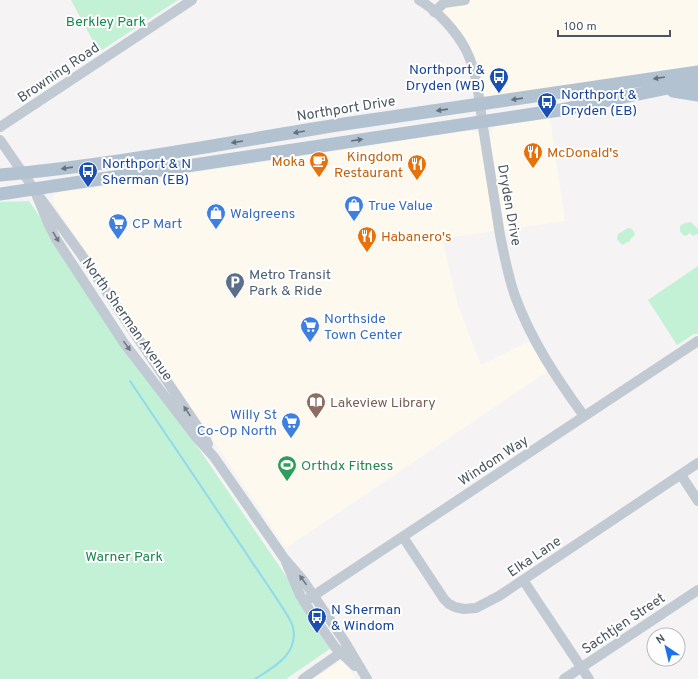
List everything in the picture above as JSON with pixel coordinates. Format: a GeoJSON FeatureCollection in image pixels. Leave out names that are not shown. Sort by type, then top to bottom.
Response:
{"type":"FeatureCollection","features":[{"type":"Feature","properties":{"kind":"main road","name":"Northport Drive"},"geometry":{"type":"LineString","coordinates":[[0,175],[50,171],[150,157],[480,104],[698,72]]}},
{"type":"Feature","properties":{"kind":"main road"},"geometry":{"type":"LineString","coordinates":[[0,194],[560,110],[661,89],[698,84]]}},
{"type":"Feature","properties":{"kind":"main road"},"geometry":{"type":"LineString","coordinates":[[661,89],[698,94]]}},
{"type":"Feature","properties":{"kind":"main road"},"geometry":{"type":"LineString","coordinates":[[249,157],[260,146],[276,136]]}},
{"type":"Feature","properties":{"kind":"street","name":"Browning Road"},"geometry":{"type":"LineString","coordinates":[[0,127],[192,0]]}},
{"type":"Feature","properties":{"kind":"street","name":"Dryden Drive"},"geometry":{"type":"LineString","coordinates":[[419,0],[447,23],[466,51],[473,68],[506,266],[515,296],[534,339],[565,390],[584,416]]}},
{"type":"Feature","properties":{"kind":"street"},"geometry":{"type":"LineString","coordinates":[[434,12],[444,3],[465,0]]}},
{"type":"Feature","properties":{"kind":"street","name":"North Sherman Avenue"},"geometry":{"type":"LineString","coordinates":[[0,140],[136,335],[202,433],[214,457]]}},
{"type":"Feature","properties":{"kind":"street","name":"North Sherman Avenue"},"geometry":{"type":"LineString","coordinates":[[34,189],[56,239],[98,304],[140,364],[196,437],[214,457],[284,558],[300,575],[314,595],[344,650],[365,676]]}},
{"type":"Feature","properties":{"kind":"street","name":"Windom Way"},"geometry":{"type":"LineString","coordinates":[[304,602],[698,341]]}},
{"type":"Feature","properties":{"kind":"street","name":"Elka Lane"},"geometry":{"type":"LineString","coordinates":[[403,536],[444,599],[455,607],[464,609],[476,608],[523,580],[698,463]]}},
{"type":"Feature","properties":{"kind":"street"},"geometry":{"type":"LineString","coordinates":[[681,475],[698,501]]}},
{"type":"Feature","properties":{"kind":"street","name":"North Sherman Avenue"},"geometry":{"type":"LineString","coordinates":[[284,558],[304,602],[328,638],[344,650]]}},
{"type":"Feature","properties":{"kind":"street"},"geometry":{"type":"LineString","coordinates":[[523,580],[589,679]]}},
{"type":"Feature","properties":{"kind":"street","name":"Sachtjen Street"},"geometry":{"type":"LineString","coordinates":[[564,679],[698,590]]}},
{"type":"Feature","properties":{"kind":"street"},"geometry":{"type":"LineString","coordinates":[[303,679],[344,650]]}},
{"type":"Feature","properties":{"kind":"shaded area"},"geometry":{"type":"Polygon","coordinates":[[[465,0],[698,0],[698,72],[480,104],[466,51],[434,12],[465,0]]]}},
{"type":"Feature","properties":{"kind":"shaded area"},"geometry":{"type":"Polygon","coordinates":[[[550,118],[565,221],[504,230],[490,138],[492,130],[497,124],[550,118]]]}},
{"type":"Feature","properties":{"kind":"shaded area","name":"Northside Town Center"},"geometry":{"type":"Polygon","coordinates":[[[471,130],[477,132],[480,137],[494,231],[442,239],[458,305],[481,365],[529,341],[547,372],[286,548],[55,206],[53,196],[58,191],[88,189],[471,130]]]}},
{"type":"Feature","properties":{"kind":"shaded area"},"geometry":{"type":"Polygon","coordinates":[[[341,661],[345,663],[356,679],[313,679],[341,661]]]}},
{"type":"Feature","properties":{"kind":"green space","name":"Berkley Park"},"geometry":{"type":"Polygon","coordinates":[[[71,0],[178,0],[99,52],[71,0]]]}},
{"type":"Feature","properties":{"kind":"green space","name":"Warner Park"},"geometry":{"type":"Polygon","coordinates":[[[29,201],[334,646],[286,679],[0,679],[0,202],[29,201]]]}},
{"type":"Feature","properties":{"kind":"green space"},"geometry":{"type":"Polygon","coordinates":[[[691,222],[698,229],[698,234],[693,236],[690,233],[686,236],[683,235],[680,231],[680,226],[691,222]]]}},
{"type":"Feature","properties":{"kind":"green space"},"geometry":{"type":"Polygon","coordinates":[[[628,228],[632,229],[635,234],[630,241],[622,245],[617,239],[618,234],[628,228]]]}},
{"type":"Feature","properties":{"kind":"green space"},"geometry":{"type":"Polygon","coordinates":[[[698,266],[698,334],[694,334],[677,345],[648,300],[698,266]]]}},
{"type":"Feature","properties":{"kind":"waterway"},"geometry":{"type":"LineString","coordinates":[[130,381],[292,623],[294,636],[289,652],[270,670],[255,679]]}},
{"type":"Feature","properties":{"kind":"place","name":"Northport & Dryden (WB)"},"geometry":{"type":"Point","coordinates":[499,94]}},
{"type":"Feature","properties":{"kind":"place","name":"Northport & Dryden (EB)"},"geometry":{"type":"Point","coordinates":[547,119]}},
{"type":"Feature","properties":{"kind":"place","name":"McDonald's"},"geometry":{"type":"Point","coordinates":[533,169]}},
{"type":"Feature","properties":{"kind":"place","name":"Moka"},"geometry":{"type":"Point","coordinates":[319,178]}},
{"type":"Feature","properties":{"kind":"place","name":"Kingdom Restaurant"},"geometry":{"type":"Point","coordinates":[417,181]}},
{"type":"Feature","properties":{"kind":"place","name":"Northport & N Sherman (EB)"},"geometry":{"type":"Point","coordinates":[88,188]}},
{"type":"Feature","properties":{"kind":"place","name":"True Value"},"geometry":{"type":"Point","coordinates":[354,222]}},
{"type":"Feature","properties":{"kind":"place","name":"Walgreens"},"geometry":{"type":"Point","coordinates":[216,230]}},
{"type":"Feature","properties":{"kind":"place","name":"CP Mart"},"geometry":{"type":"Point","coordinates":[118,240]}},
{"type":"Feature","properties":{"kind":"place","name":"Habanero's"},"geometry":{"type":"Point","coordinates":[367,253]}},
{"type":"Feature","properties":{"kind":"place","name":"Metro Transit Park & Ride"},"geometry":{"type":"Point","coordinates":[235,299]}},
{"type":"Feature","properties":{"kind":"place","name":"Northside Town Center"},"geometry":{"type":"Point","coordinates":[310,343]}},
{"type":"Feature","properties":{"kind":"place","name":"Lakeview Library"},"geometry":{"type":"Point","coordinates":[316,419]}},
{"type":"Feature","properties":{"kind":"place","name":"Willy St Co-Op North"},"geometry":{"type":"Point","coordinates":[291,439]}},
{"type":"Feature","properties":{"kind":"place","name":"Orthdx Fitness"},"geometry":{"type":"Point","coordinates":[287,482]}},
{"type":"Feature","properties":{"kind":"place","name":"N Sherman & Windom"},"geometry":{"type":"Point","coordinates":[317,634]}}]}
